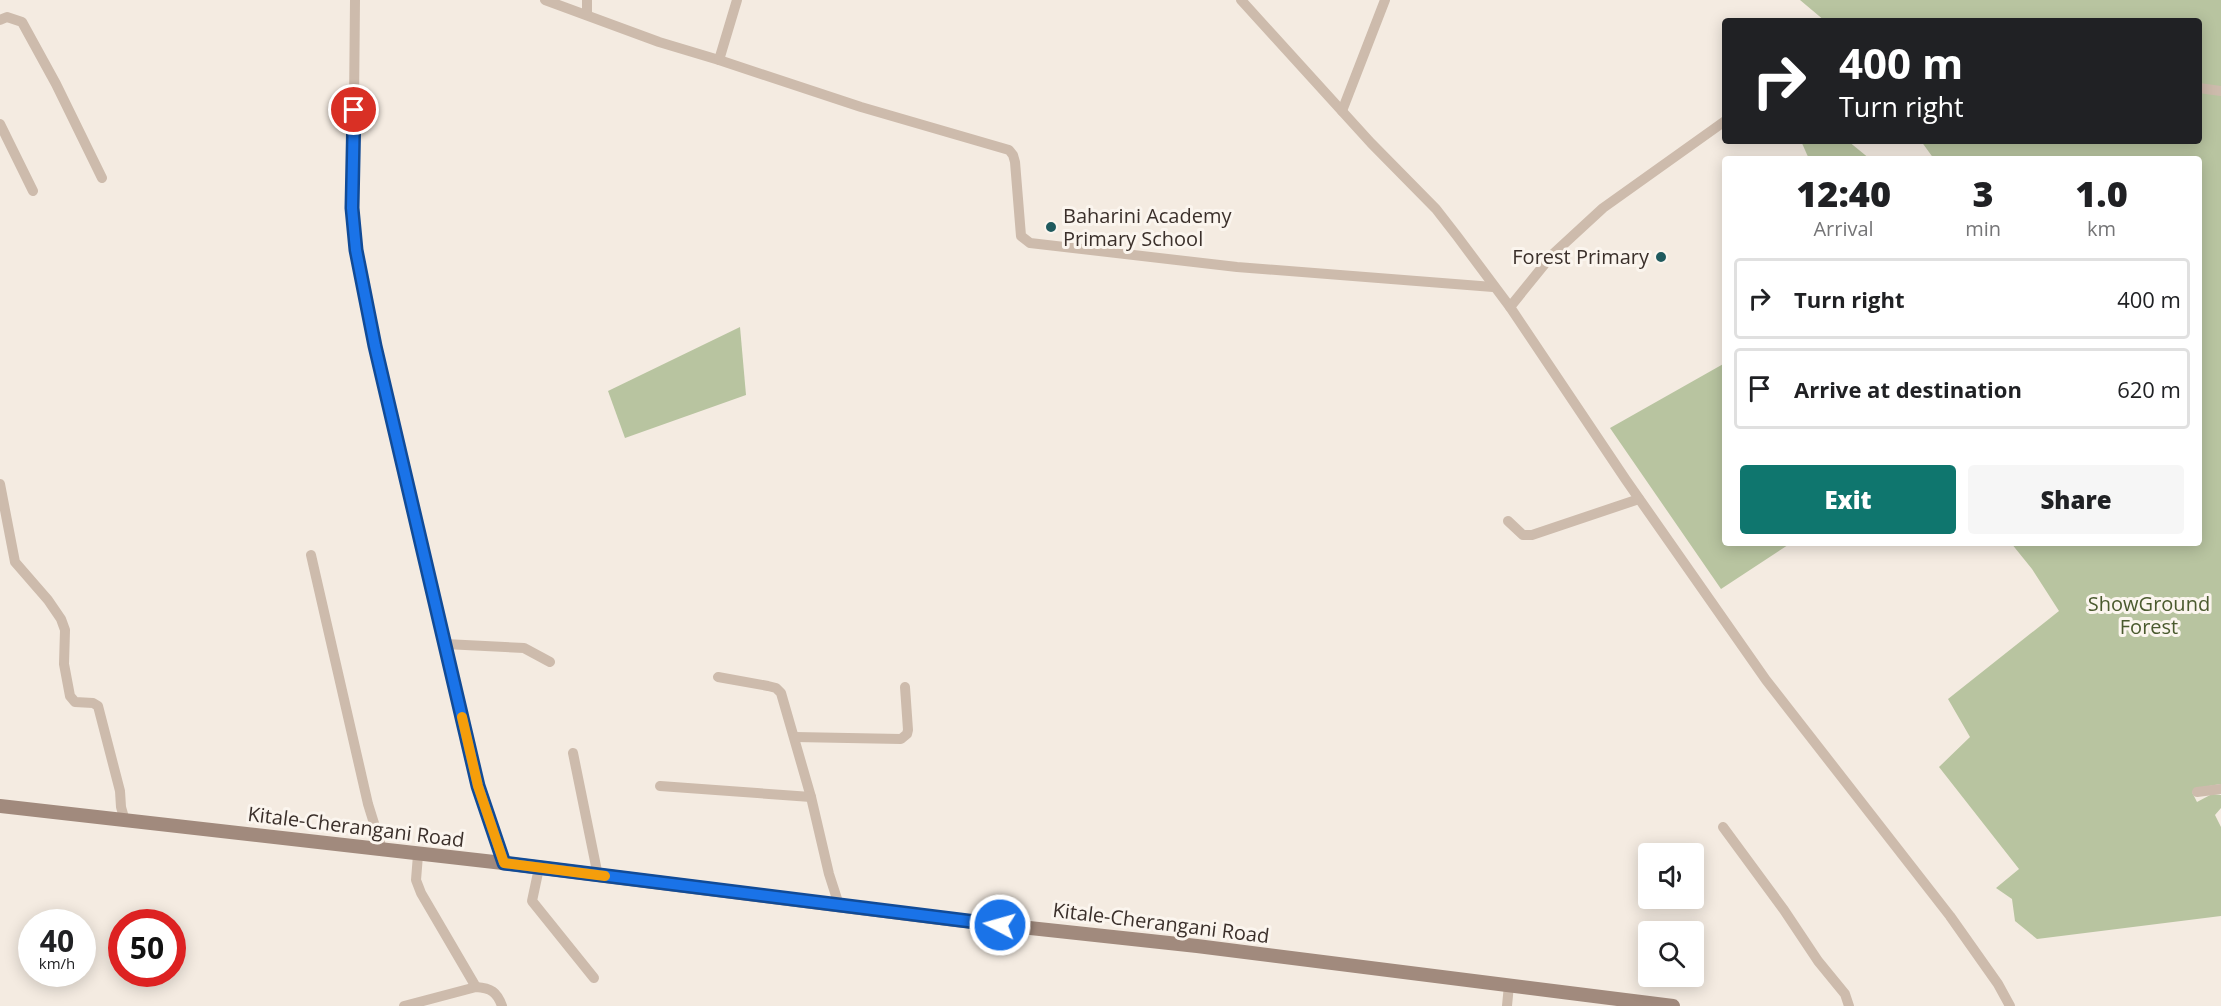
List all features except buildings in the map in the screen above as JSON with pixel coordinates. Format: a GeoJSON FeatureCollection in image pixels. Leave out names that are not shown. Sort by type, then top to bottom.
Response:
{"type":"FeatureCollection","features":[{"type":"Feature","properties":{"kind":"main road","name":"Kitale-Cherangani Road"},"geometry":{"type":"LineString","coordinates":[[0,806],[504,863],[1673,1006]]}},
{"type":"Feature","properties":{"kind":"street"},"geometry":{"type":"LineString","coordinates":[[355,0],[352,208],[356,250],[375,346],[478,786],[504,863]]}},
{"type":"Feature","properties":{"kind":"street"},"geometry":{"type":"LineString","coordinates":[[545,0],[659,42],[1009,150],[1016,162],[1021,236],[1030,243],[1237,267],[1493,287]]}},
{"type":"Feature","properties":{"kind":"street"},"geometry":{"type":"LineString","coordinates":[[587,0],[587,15]]}},
{"type":"Feature","properties":{"kind":"street"},"geometry":{"type":"LineString","coordinates":[[720,60],[738,0]]}},
{"type":"Feature","properties":{"kind":"street"},"geometry":{"type":"LineString","coordinates":[[1241,0],[1342,111],[1436,209],[1493,287],[1510,306],[1639,499],[1766,680],[1950,916],[1998,984],[2010,1006]]}},
{"type":"Feature","properties":{"kind":"street"},"geometry":{"type":"LineString","coordinates":[[1342,111],[1385,0]]}},
{"type":"Feature","properties":{"kind":"street"},"geometry":{"type":"LineString","coordinates":[[0,20],[7,17],[22,22],[56,84],[102,178]]}},
{"type":"Feature","properties":{"kind":"street"},"geometry":{"type":"LineString","coordinates":[[2202,88],[2221,91]]}},
{"type":"Feature","properties":{"kind":"street"},"geometry":{"type":"LineString","coordinates":[[0,123],[33,191]]}},
{"type":"Feature","properties":{"kind":"street"},"geometry":{"type":"LineString","coordinates":[[1510,306],[1552,255],[1603,208],[1722,123]]}},
{"type":"Feature","properties":{"kind":"street"},"geometry":{"type":"LineString","coordinates":[[0,484],[15,562],[48,600],[65,630],[64,664],[70,696],[75,702],[93,703],[98,706],[120,791],[125,821]]}},
{"type":"Feature","properties":{"kind":"street"},"geometry":{"type":"LineString","coordinates":[[1508,521],[1523,535],[1532,535],[1639,499]]}},
{"type":"Feature","properties":{"kind":"street"},"geometry":{"type":"LineString","coordinates":[[311,555],[368,804],[382,849]]}},
{"type":"Feature","properties":{"kind":"street"},"geometry":{"type":"LineString","coordinates":[[445,644],[524,648],[550,662]]}},
{"type":"Feature","properties":{"kind":"street"},"geometry":{"type":"LineString","coordinates":[[718,678],[768,686],[779,690],[795,737],[829,874],[839,905]]}},
{"type":"Feature","properties":{"kind":"street"},"geometry":{"type":"LineString","coordinates":[[795,737],[902,739],[908,730],[905,687]]}},
{"type":"Feature","properties":{"kind":"street"},"geometry":{"type":"LineString","coordinates":[[573,753],[598,876]]}},
{"type":"Feature","properties":{"kind":"street"},"geometry":{"type":"LineString","coordinates":[[660,786],[811,797]]}},
{"type":"Feature","properties":{"kind":"street"},"geometry":{"type":"LineString","coordinates":[[2197,792],[2221,789]]}},
{"type":"Feature","properties":{"kind":"street"},"geometry":{"type":"LineString","coordinates":[[1723,827],[1818,961],[1845,994],[1850,1006]]}},
{"type":"Feature","properties":{"kind":"street"},"geometry":{"type":"LineString","coordinates":[[418,855],[416,880],[421,893],[476,987]]}},
{"type":"Feature","properties":{"kind":"street"},"geometry":{"type":"LineString","coordinates":[[539,868],[532,901],[594,978]]}},
{"type":"Feature","properties":{"kind":"street"},"geometry":{"type":"LineString","coordinates":[[1507,1006],[1509,985]]}},
{"type":"Feature","properties":{"kind":"street"},"geometry":{"type":"LineString","coordinates":[[404,1006],[476,987],[487,987],[494,991],[502,1006]]}},
{"type":"Feature","properties":{"kind":"green space","name":"ShowGround Forest"},"geometry":{"type":"Polygon","coordinates":[[[1800,0],[2221,0],[2221,784],[2203,787],[2192,792],[2197,802],[2212,794],[2221,795],[2221,808],[2215,815],[2221,827],[2221,916],[2037,939],[2015,921],[2012,899],[1996,888],[2019,869],[1939,767],[1970,737],[1948,699],[2059,611],[2032,569],[2013,546],[2202,546],[2202,156],[1932,156],[1923,144],[2202,144],[2202,18],[1821,18],[1800,0]]]}},
{"type":"Feature","properties":{"kind":"green space"},"geometry":{"type":"Polygon","coordinates":[[[1802,144],[1852,144],[1866,156],[1808,156],[1802,144]]]}},
{"type":"Feature","properties":{"kind":"green space"},"geometry":{"type":"Polygon","coordinates":[[[740,327],[746,395],[625,438],[608,391],[740,327]]]}},
{"type":"Feature","properties":{"kind":"green space"},"geometry":{"type":"Polygon","coordinates":[[[1722,365],[1722,546],[1786,546],[1721,589],[1610,428],[1722,365]]]}},
{"type":"Feature","properties":{"kind":"slow traffic"},"geometry":{"type":"LineString","coordinates":[[462,717],[478,786],[504,863],[605,876]]}},
{"type":"Feature","properties":{"kind":"place","name":"Baharini Academy Primary School"},"geometry":{"type":"Point","coordinates":[1051,227]}},
{"type":"Feature","properties":{"kind":"place","name":"Forest Primary"},"geometry":{"type":"Point","coordinates":[1661,257]}},
{"type":"Feature","properties":{"kind":"route"},"geometry":{"type":"LineString","coordinates":[[354,110],[352,208],[356,250],[375,346],[478,786],[504,863],[1000,925]]}}]}
